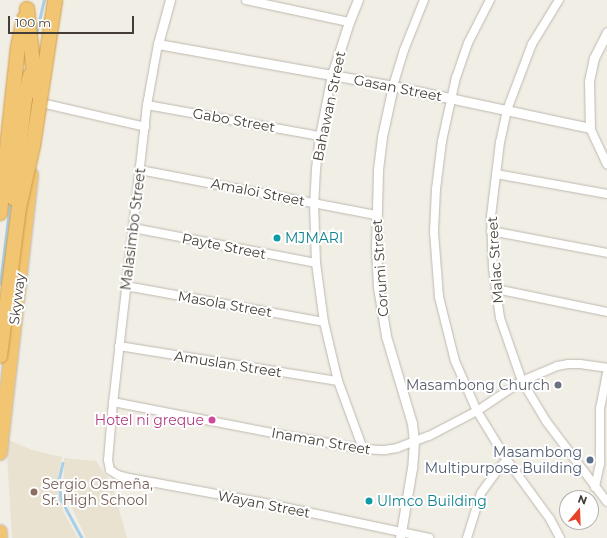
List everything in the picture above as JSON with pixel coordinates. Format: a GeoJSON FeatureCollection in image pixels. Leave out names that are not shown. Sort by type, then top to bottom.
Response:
{"type":"FeatureCollection","features":[{"type":"Feature","properties":{"kind":"highway","name":"Skyway"},"geometry":{"type":"LineString","coordinates":[[0,302],[26,99],[38,47],[52,0]]}},
{"type":"Feature","properties":{"kind":"highway","name":"Skyway"},"geometry":{"type":"LineString","coordinates":[[0,453],[28,210],[33,146],[55,0]]}},
{"type":"Feature","properties":{"kind":"highway","name":"Skyway"},"geometry":{"type":"LineString","coordinates":[[0,213],[18,47],[28,4]]}},
{"type":"Feature","properties":{"kind":"highway","name":"Skyway"},"geometry":{"type":"LineString","coordinates":[[0,412],[36,111],[36,93],[28,4]]}},
{"type":"Feature","properties":{"kind":"highway","name":"Skyway"},"geometry":{"type":"LineString","coordinates":[[0,356],[19,208],[33,146]]}},
{"type":"Feature","properties":{"kind":"highway"},"geometry":{"type":"LineString","coordinates":[[0,532],[0,538]]}},
{"type":"Feature","properties":{"kind":"street","name":"Malasimbo Street"},"geometry":{"type":"LineString","coordinates":[[108,460],[112,402],[147,105],[158,44],[170,0]]}},
{"type":"Feature","properties":{"kind":"street"},"geometry":{"type":"LineString","coordinates":[[246,0],[349,22]]}},
{"type":"Feature","properties":{"kind":"street","name":"Bahawan Street"},"geometry":{"type":"LineString","coordinates":[[358,0],[349,22],[332,75],[320,136],[314,203],[316,263],[324,322],[338,381],[363,449]]}},
{"type":"Feature","properties":{"kind":"street","name":"Corumi Street"},"geometry":{"type":"LineString","coordinates":[[400,535],[412,468],[414,442],[412,423],[407,402],[393,366],[386,336],[378,287],[376,214],[378,171],[382,137],[393,86],[404,50],[424,0]]}},
{"type":"Feature","properties":{"kind":"street"},"geometry":{"type":"LineString","coordinates":[[490,0],[468,43],[451,98],[442,141],[436,189],[434,258],[444,324],[455,361],[477,411],[507,460],[550,519],[560,538]]}},
{"type":"Feature","properties":{"kind":"street","name":"Malac Street"},"geometry":{"type":"LineString","coordinates":[[559,0],[532,44],[507,110],[496,174],[491,231],[496,289],[500,318],[522,381],[546,421],[607,502]]}},
{"type":"Feature","properties":{"kind":"street"},"geometry":{"type":"LineString","coordinates":[[607,32],[594,58],[589,81],[590,128],[607,164]]}},
{"type":"Feature","properties":{"kind":"street","name":"Gasan Street"},"geometry":{"type":"LineString","coordinates":[[158,44],[393,86],[590,128]]}},
{"type":"Feature","properties":{"kind":"street"},"geometry":{"type":"LineString","coordinates":[[34,102],[145,126]]}},
{"type":"Feature","properties":{"kind":"street","name":"Gabo Street"},"geometry":{"type":"LineString","coordinates":[[147,105],[320,136]]}},
{"type":"Feature","properties":{"kind":"street","name":"Amaloi Street"},"geometry":{"type":"LineString","coordinates":[[140,170],[376,214]]}},
{"type":"Feature","properties":{"kind":"street"},"geometry":{"type":"LineString","coordinates":[[496,174],[607,194]]}},
{"type":"Feature","properties":{"kind":"street","name":"Payte Street"},"geometry":{"type":"LineString","coordinates":[[133,228],[316,263]]}},
{"type":"Feature","properties":{"kind":"street"},"geometry":{"type":"LineString","coordinates":[[491,231],[607,253]]}},
{"type":"Feature","properties":{"kind":"street","name":"Masola Street"},"geometry":{"type":"LineString","coordinates":[[126,286],[324,322]]}},
{"type":"Feature","properties":{"kind":"street"},"geometry":{"type":"LineString","coordinates":[[496,289],[607,312]]}},
{"type":"Feature","properties":{"kind":"street","name":"Amuslan Street"},"geometry":{"type":"LineString","coordinates":[[119,346],[338,381]]}},
{"type":"Feature","properties":{"kind":"street","name":"Inaman Street"},"geometry":{"type":"LineString","coordinates":[[112,402],[363,449],[385,450],[414,442],[477,411],[522,381],[568,364],[607,368]]}},
{"type":"Feature","properties":{"kind":"street"},"geometry":{"type":"LineString","coordinates":[[595,487],[600,463],[600,408],[607,374]]}},
{"type":"Feature","properties":{"kind":"street","name":"Wayan Street"},"geometry":{"type":"LineString","coordinates":[[108,460],[110,470],[122,477],[260,502],[400,535],[429,538]]}},
{"type":"Feature","properties":{"kind":"street"},"geometry":{"type":"LineString","coordinates":[[467,538],[481,493],[491,477],[507,460]]}},
{"type":"Feature","properties":{"kind":"shaded area","name":"Sergio Osmeña, Sr. High School"},"geometry":{"type":"Polygon","coordinates":[[[6,439],[32,450],[62,457],[57,485],[59,499],[64,513],[78,538],[12,538],[6,439]]]}},
{"type":"Feature","properties":{"kind":"shaded area"},"geometry":{"type":"Polygon","coordinates":[[[64,458],[96,461],[112,484],[127,538],[86,538],[68,499],[63,498],[64,458]]]}},
{"type":"Feature","properties":{"kind":"waterway"},"geometry":{"type":"LineString","coordinates":[[36,34],[44,0]]}},
{"type":"Feature","properties":{"kind":"waterway"},"geometry":{"type":"LineString","coordinates":[[0,284],[10,201]]}},
{"type":"Feature","properties":{"kind":"waterway"},"geometry":{"type":"LineString","coordinates":[[63,463],[59,480],[61,499],[82,538]]}},
{"type":"Feature","properties":{"kind":"place","name":"MJMARI"},"geometry":{"type":"Point","coordinates":[277,238]}},
{"type":"Feature","properties":{"kind":"place","name":"Masambong Church"},"geometry":{"type":"Point","coordinates":[558,385]}},
{"type":"Feature","properties":{"kind":"place","name":"Hotel ni greque"},"geometry":{"type":"Point","coordinates":[212,420]}},
{"type":"Feature","properties":{"kind":"place","name":"Masambong Multipurpose Building"},"geometry":{"type":"Point","coordinates":[590,460]}},
{"type":"Feature","properties":{"kind":"place","name":"Sergio Osmeña, Sr. High School"},"geometry":{"type":"Point","coordinates":[34,492]}},
{"type":"Feature","properties":{"kind":"place","name":"Ulmco Building"},"geometry":{"type":"Point","coordinates":[369,501]}}]}
